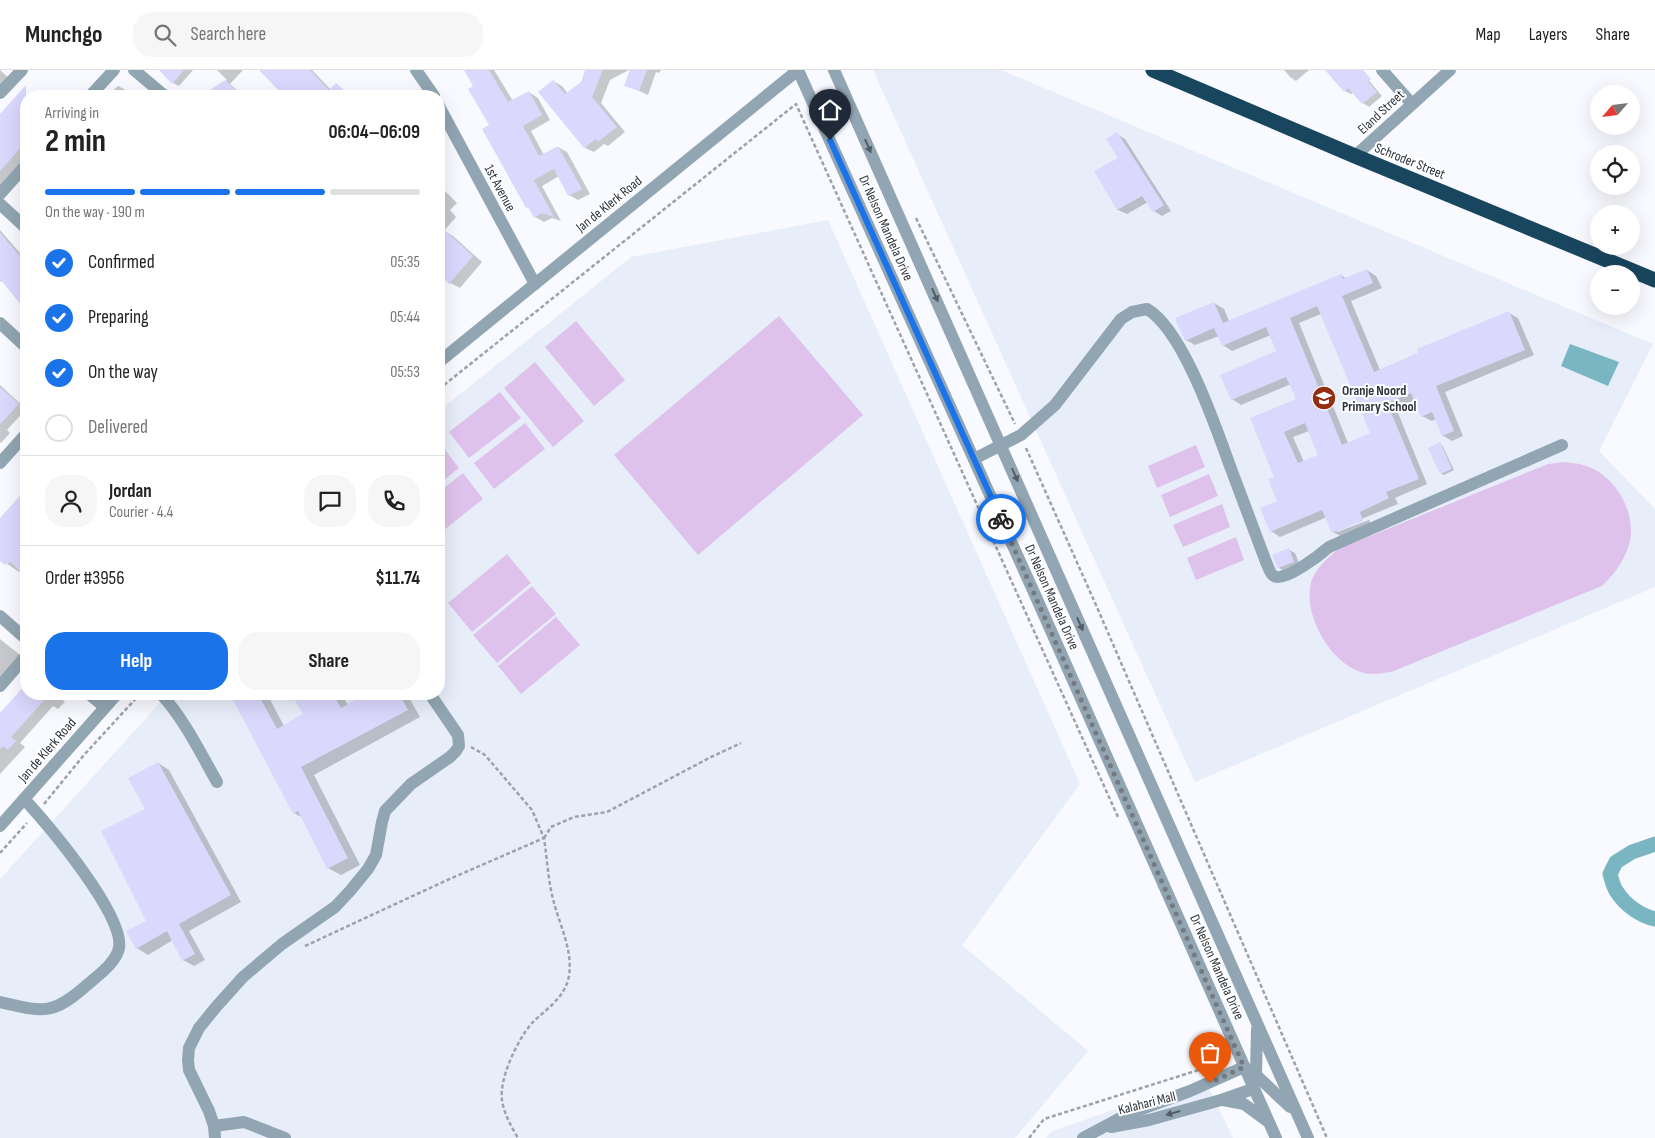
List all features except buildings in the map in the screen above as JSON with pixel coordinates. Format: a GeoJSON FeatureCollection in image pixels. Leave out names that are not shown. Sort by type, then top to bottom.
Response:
{"type":"FeatureCollection","features":[{"type":"Feature","properties":{"kind":"highway","name":"Schroder Street"},"geometry":{"type":"LineString","coordinates":[[1153,70],[1655,280]]}},
{"type":"Feature","properties":{"kind":"street"},"geometry":{"type":"LineString","coordinates":[[0,93],[22,70]]}},
{"type":"Feature","properties":{"kind":"street"},"geometry":{"type":"LineString","coordinates":[[96,90],[114,70]]}},
{"type":"Feature","properties":{"kind":"street"},"geometry":{"type":"LineString","coordinates":[[134,70],[158,90]]}},
{"type":"Feature","properties":{"kind":"street"},"geometry":{"type":"LineString","coordinates":[[416,70],[430,90]]}},
{"type":"Feature","properties":{"kind":"street","name":"Jan de Klerk Road"},"geometry":{"type":"LineString","coordinates":[[445,357],[798,70]]}},
{"type":"Feature","properties":{"kind":"street","name":"Dr Nelson Mandela Drive"},"geometry":{"type":"LineString","coordinates":[[798,70],[974,459],[1276,1138]]}},
{"type":"Feature","properties":{"kind":"street","name":"Dr Nelson Mandela Drive"},"geometry":{"type":"LineString","coordinates":[[834,70],[1308,1138]]}},
{"type":"Feature","properties":{"kind":"street"},"geometry":{"type":"LineString","coordinates":[[1382,70],[1412,104]]}},
{"type":"Feature","properties":{"kind":"street","name":"Eland Street"},"geometry":{"type":"LineString","coordinates":[[1355,156],[1450,70]]}},
{"type":"Feature","properties":{"kind":"street","name":"1st Avenue"},"geometry":{"type":"LineString","coordinates":[[445,117],[535,284]]}},
{"type":"Feature","properties":{"kind":"street"},"geometry":{"type":"LineString","coordinates":[[0,194],[20,172]]}},
{"type":"Feature","properties":{"kind":"street"},"geometry":{"type":"LineString","coordinates":[[0,204],[20,222]]}},
{"type":"Feature","properties":{"kind":"street"},"geometry":{"type":"LineString","coordinates":[[974,459],[1021,435],[1055,405],[1121,319],[1132,312],[1147,309],[1159,317],[1179,346],[1205,398],[1266,562],[1272,574],[1279,578],[1307,564],[1329,547],[1562,445]]}},
{"type":"Feature","properties":{"kind":"street"},"geometry":{"type":"LineString","coordinates":[[0,323],[20,341]]}},
{"type":"Feature","properties":{"kind":"street"},"geometry":{"type":"LineString","coordinates":[[0,463],[20,441]]}},
{"type":"Feature","properties":{"kind":"street"},"geometry":{"type":"LineString","coordinates":[[0,616],[20,634]]}},
{"type":"Feature","properties":{"kind":"street"},"geometry":{"type":"LineString","coordinates":[[0,686],[20,663]]}},
{"type":"Feature","properties":{"kind":"street"},"geometry":{"type":"LineString","coordinates":[[96,700],[104,707]]}},
{"type":"Feature","properties":{"kind":"street","name":"Jan de Klerk Road"},"geometry":{"type":"LineString","coordinates":[[0,826],[111,700]]}},
{"type":"Feature","properties":{"kind":"street"},"geometry":{"type":"LineString","coordinates":[[166,700],[190,733],[217,782]]}},
{"type":"Feature","properties":{"kind":"street"},"geometry":{"type":"LineString","coordinates":[[285,1138],[244,1122],[214,1132],[209,1111],[189,1070],[189,1048],[199,1028],[243,977],[282,944],[334,907],[350,891],[368,870],[376,855],[386,811],[411,784],[456,751],[459,740],[455,730],[434,700]]}},
{"type":"Feature","properties":{"kind":"street"},"geometry":{"type":"LineString","coordinates":[[0,1002],[40,1010],[58,1007],[70,1000],[97,976],[114,958],[119,948],[114,927],[101,899],[66,847],[24,799]]}},
{"type":"Feature","properties":{"kind":"street"},"geometry":{"type":"LineString","coordinates":[[1253,1089],[1256,1075],[1257,1022]]}},
{"type":"Feature","properties":{"kind":"street"},"geometry":{"type":"LineString","coordinates":[[1244,1067],[1256,1075],[1296,1112]]}},
{"type":"Feature","properties":{"kind":"street","name":"Kalahari Mall"},"geometry":{"type":"LineString","coordinates":[[1083,1138],[1105,1128],[1128,1114],[1190,1091],[1244,1067]]}},
{"type":"Feature","properties":{"kind":"street","name":"Kalahari Mall"},"geometry":{"type":"LineString","coordinates":[[1105,1128],[1132,1124],[1221,1100],[1253,1089]]}},
{"type":"Feature","properties":{"kind":"street"},"geometry":{"type":"LineString","coordinates":[[1221,1100],[1244,1104],[1269,1122]]}},
{"type":"Feature","properties":{"kind":"path"},"geometry":{"type":"LineString","coordinates":[[445,384],[796,104],[1118,817]]}},
{"type":"Feature","properties":{"kind":"path"},"geometry":{"type":"LineString","coordinates":[[913,212],[1021,435],[1327,1138]]}},
{"type":"Feature","properties":{"kind":"path"},"geometry":{"type":"LineString","coordinates":[[0,854],[84,755],[134,700]]}},
{"type":"Feature","properties":{"kind":"path"},"geometry":{"type":"LineString","coordinates":[[459,740],[484,755],[532,810],[544,838],[553,898],[571,960],[568,979],[556,1002],[532,1024],[514,1050],[505,1077],[502,1098],[508,1122],[518,1138]]}},
{"type":"Feature","properties":{"kind":"path"},"geometry":{"type":"LineString","coordinates":[[300,948],[544,838],[551,827],[574,817],[607,812],[741,743]]}},
{"type":"Feature","properties":{"kind":"path"},"geometry":{"type":"LineString","coordinates":[[1029,1138],[1044,1119],[1210,1066]]}},
{"type":"Feature","properties":{"kind":"shaded area","name":"Oranje Noord Primary School"},"geometry":{"type":"Polygon","coordinates":[[[873,70],[1001,70],[1653,344],[1599,451],[1655,509],[1655,587],[1195,782],[873,70]]]}},
{"type":"Feature","properties":{"kind":"shaded area"},"geometry":{"type":"Polygon","coordinates":[[[828,220],[1080,784],[962,945],[1088,1051],[1015,1138],[0,1138],[0,879],[163,700],[445,700],[445,406],[631,257],[828,220]]]}},
{"type":"Feature","properties":{"kind":"shaded area"},"geometry":{"type":"Polygon","coordinates":[[[779,316],[863,415],[698,555],[614,455],[779,316]]]}},
{"type":"Feature","properties":{"kind":"shaded area"},"geometry":{"type":"Polygon","coordinates":[[[576,321],[625,380],[594,406],[545,347],[576,321]]]}},
{"type":"Feature","properties":{"kind":"shaded area"},"geometry":{"type":"Polygon","coordinates":[[[535,362],[584,421],[553,447],[504,388],[535,362]]]}},
{"type":"Feature","properties":{"kind":"shaded area"},"geometry":{"type":"Polygon","coordinates":[[[500,392],[521,418],[469,458],[449,432],[500,392]]]}},
{"type":"Feature","properties":{"kind":"shaded area"},"geometry":{"type":"Polygon","coordinates":[[[525,423],[545,449],[494,489],[474,463],[525,423]]]}},
{"type":"Feature","properties":{"kind":"shaded area"},"geometry":{"type":"Polygon","coordinates":[[[1196,445],[1205,467],[1157,488],[1148,466],[1196,445]]]}},
{"type":"Feature","properties":{"kind":"shaded area"},"geometry":{"type":"Polygon","coordinates":[[[445,450],[459,468],[445,479],[445,450]]]}},
{"type":"Feature","properties":{"kind":"shaded area"},"geometry":{"type":"Polygon","coordinates":[[[1576,463],[1594,469],[1613,484],[1626,505],[1631,529],[1630,541],[1623,560],[1602,586],[1391,672],[1364,673],[1351,668],[1329,648],[1314,620],[1310,605],[1310,590],[1315,573],[1338,549],[1548,464],[1576,463]]]}},
{"type":"Feature","properties":{"kind":"shaded area"},"geometry":{"type":"Polygon","coordinates":[[[463,473],[483,499],[445,529],[445,487],[463,473]]]}},
{"type":"Feature","properties":{"kind":"shaded area"},"geometry":{"type":"Polygon","coordinates":[[[1209,474],[1218,496],[1170,517],[1161,495],[1209,474]]]}},
{"type":"Feature","properties":{"kind":"shaded area"},"geometry":{"type":"Polygon","coordinates":[[[1222,504],[1230,527],[1183,547],[1173,525],[1222,504]]]}},
{"type":"Feature","properties":{"kind":"shaded area"},"geometry":{"type":"Polygon","coordinates":[[[1236,537],[1244,560],[1196,580],[1187,558],[1236,537]]]}},
{"type":"Feature","properties":{"kind":"shaded area"},"geometry":{"type":"Polygon","coordinates":[[[507,554],[531,583],[472,632],[448,603],[507,554]]]}},
{"type":"Feature","properties":{"kind":"shaded area"},"geometry":{"type":"Polygon","coordinates":[[[532,586],[556,614],[497,663],[473,635],[532,586]]]}},
{"type":"Feature","properties":{"kind":"shaded area"},"geometry":{"type":"Polygon","coordinates":[[[556,617],[580,645],[521,694],[498,666],[556,617]]]}},
{"type":"Feature","properties":{"kind":"shaded area"},"geometry":{"type":"Polygon","coordinates":[[[1206,1082],[1233,1138],[1046,1138],[1052,1131],[1128,1105],[1206,1082]]]}},
{"type":"Feature","properties":{"kind":"water"},"geometry":{"type":"Polygon","coordinates":[[[1570,344],[1619,362],[1608,386],[1561,366],[1570,344]]]}},
{"type":"Feature","properties":{"kind":"waterway"},"geometry":{"type":"LineString","coordinates":[[1655,844],[1632,852],[1616,862],[1610,874],[1614,888],[1620,897],[1639,913],[1655,919]]}},
{"type":"Feature","properties":{"kind":"way so far"},"geometry":{"type":"LineString","coordinates":[[1001,519],[1244,1067],[1210,1083]]}},
{"type":"Feature","properties":{"kind":"place","name":"Oranje Noord Primary School"},"geometry":{"type":"Point","coordinates":[1324,398]}},
{"type":"Feature","properties":{"kind":"route"},"geometry":{"type":"LineString","coordinates":[[830,140],[1001,519]]}}]}
